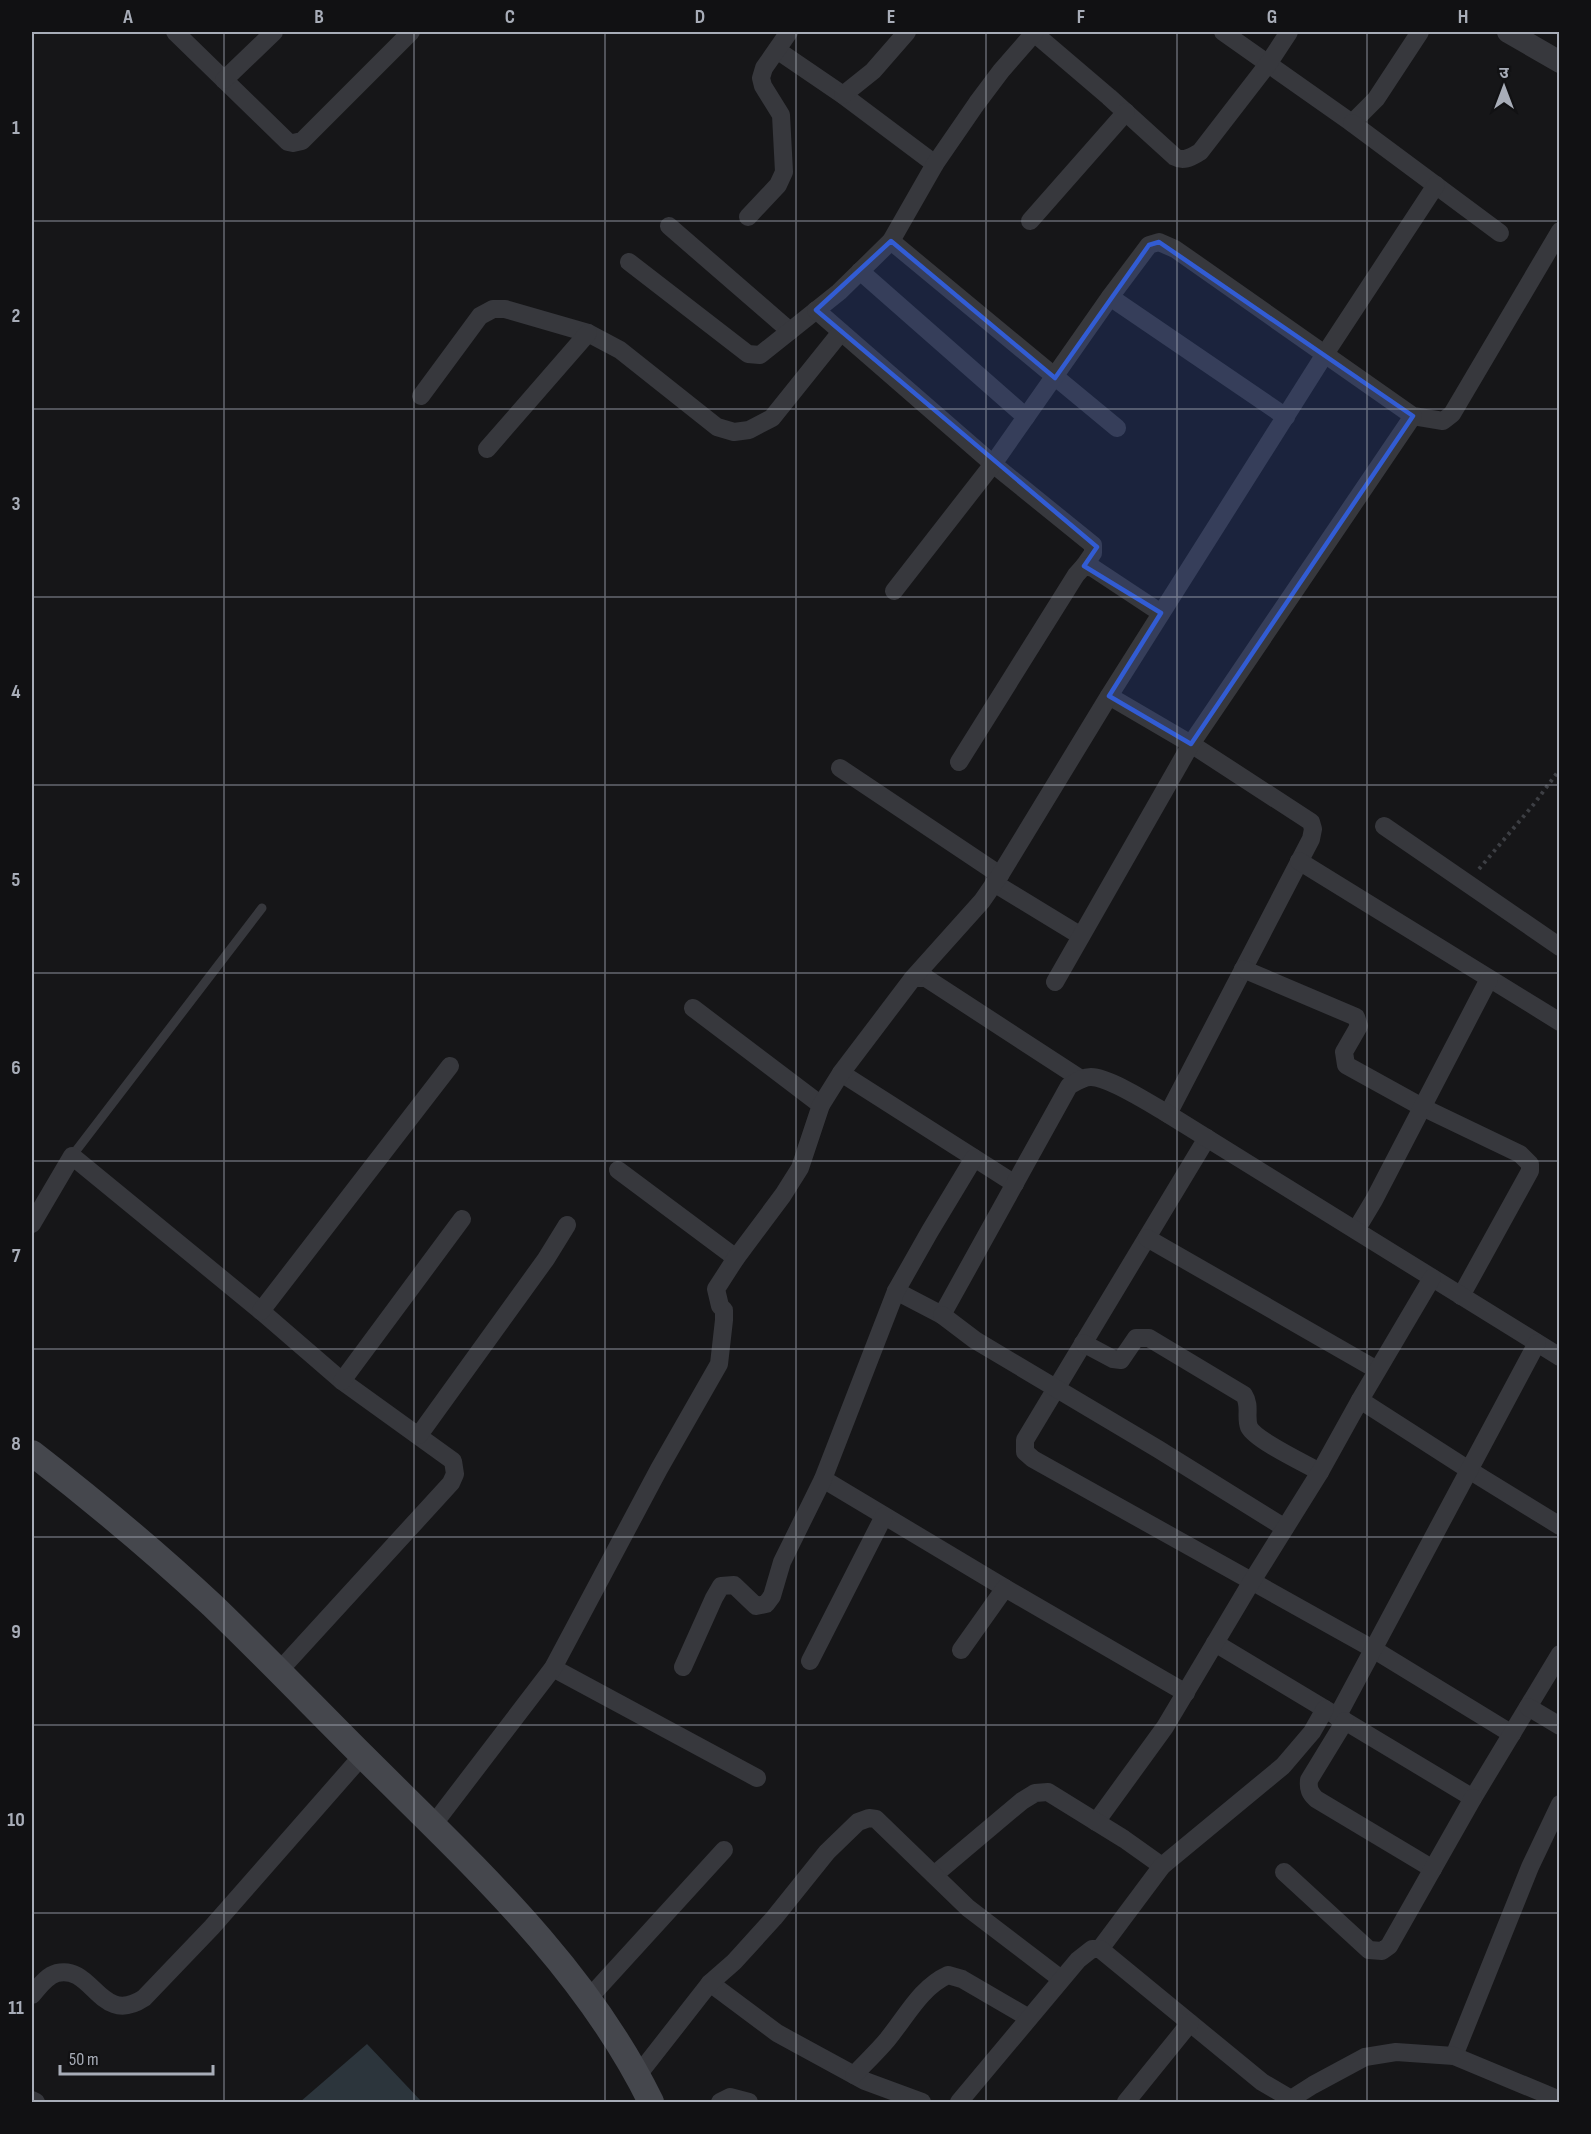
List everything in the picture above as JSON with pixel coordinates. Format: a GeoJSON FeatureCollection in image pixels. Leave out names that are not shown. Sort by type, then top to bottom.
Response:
{"type":"FeatureCollection","features":[{"type":"Feature","properties":{"kind":"main road"},"geometry":{"type":"LineString","coordinates":[[32,1453],[132,1533],[211,1604],[487,1879],[536,1932],[588,1999],[638,2075],[651,2103]]}},
{"type":"Feature","properties":{"kind":"street"},"geometry":{"type":"LineString","coordinates":[[174,32],[288,142],[293,144],[302,141],[411,32]]}},
{"type":"Feature","properties":{"kind":"street"},"geometry":{"type":"LineString","coordinates":[[224,80],[274,32]]}},
{"type":"Feature","properties":{"kind":"street"},"geometry":{"type":"LineString","coordinates":[[748,217],[778,185],[784,172],[781,115],[763,86],[761,78],[764,68],[789,32]]}},
{"type":"Feature","properties":{"kind":"street"},"geometry":{"type":"LineString","coordinates":[[843,95],[873,71],[907,32]]}},
{"type":"Feature","properties":{"kind":"street"},"geometry":{"type":"LineString","coordinates":[[629,262],[748,354],[760,355],[839,292],[891,241],[935,164],[1000,71],[1034,32],[1180,160],[1188,159],[1200,152],[1268,64],[1289,32]]}},
{"type":"Feature","properties":{"kind":"street"},"geometry":{"type":"LineString","coordinates":[[1223,32],[1352,123],[1500,233]]}},
{"type":"Feature","properties":{"kind":"street"},"geometry":{"type":"LineString","coordinates":[[1352,123],[1376,99],[1420,32]]}},
{"type":"Feature","properties":{"kind":"street"},"geometry":{"type":"LineString","coordinates":[[1508,32],[1560,62]]}},
{"type":"Feature","properties":{"kind":"street"},"geometry":{"type":"LineString","coordinates":[[777,50],[843,95],[935,164]]}},
{"type":"Feature","properties":{"kind":"street"},"geometry":{"type":"LineString","coordinates":[[1030,221],[1126,112]]}},
{"type":"Feature","properties":{"kind":"street"},"geometry":{"type":"LineString","coordinates":[[433,1825],[554,1668],[659,1469],[719,1364],[724,1320],[716,1289],[800,1168],[821,1105],[841,1073],[913,978],[982,902],[1325,354],[1436,185]]}},
{"type":"Feature","properties":{"kind":"street"},"geometry":{"type":"LineString","coordinates":[[669,226],[790,331]]}},
{"type":"Feature","properties":{"kind":"street"},"geometry":{"type":"LineString","coordinates":[[894,591],[993,464],[1149,245],[1159,242],[1175,249],[1413,416],[1443,421],[1452,414],[1560,231]]}},
{"type":"Feature","properties":{"kind":"street"},"geometry":{"type":"LineString","coordinates":[[891,241],[1117,428]]}},
{"type":"Feature","properties":{"kind":"street"},"geometry":{"type":"LineString","coordinates":[[860,271],[1026,417]]}},
{"type":"Feature","properties":{"kind":"street"},"geometry":{"type":"LineString","coordinates":[[1110,297],[1286,417]]}},
{"type":"Feature","properties":{"kind":"street"},"geometry":{"type":"LineString","coordinates":[[421,396],[480,316],[493,309],[505,309],[588,333],[620,350],[717,427],[734,432],[749,430],[772,418],[841,332]]}},
{"type":"Feature","properties":{"kind":"street"},"geometry":{"type":"LineString","coordinates":[[816,310],[993,464],[1093,544],[1093,553],[1076,575],[959,762]]}},
{"type":"Feature","properties":{"kind":"street"},"geometry":{"type":"LineString","coordinates":[[487,449],[588,333]]}},
{"type":"Feature","properties":{"kind":"street"},"geometry":{"type":"LineString","coordinates":[[1055,982],[1191,744],[1413,416]]}},
{"type":"Feature","properties":{"kind":"street"},"geometry":{"type":"LineString","coordinates":[[1084,566],[1093,568],[1161,614]]}},
{"type":"Feature","properties":{"kind":"street"},"geometry":{"type":"LineString","coordinates":[[1109,696],[1191,744],[1311,822],[1313,830],[1311,839],[1168,1114]]}},
{"type":"Feature","properties":{"kind":"street"},"geometry":{"type":"LineString","coordinates":[[840,768],[1081,936]]}},
{"type":"Feature","properties":{"kind":"street"},"geometry":{"type":"LineString","coordinates":[[1384,826],[1560,947]]}},
{"type":"Feature","properties":{"kind":"street"},"geometry":{"type":"LineString","coordinates":[[1299,861],[1560,1022]]}},
{"type":"Feature","properties":{"kind":"street"},"geometry":{"type":"LineString","coordinates":[[1243,969],[1356,1017],[1359,1026],[1344,1052],[1346,1065],[1422,1107],[1520,1154],[1530,1164],[1530,1172],[1461,1296]]}},
{"type":"Feature","properties":{"kind":"street"},"geometry":{"type":"LineString","coordinates":[[913,978],[926,978],[1081,1079]]}},
{"type":"Feature","properties":{"kind":"street"},"geometry":{"type":"LineString","coordinates":[[1356,1230],[1489,979]]}},
{"type":"Feature","properties":{"kind":"street"},"geometry":{"type":"LineString","coordinates":[[693,1008],[821,1105]]}},
{"type":"Feature","properties":{"kind":"street"},"geometry":{"type":"LineString","coordinates":[[261,1311],[450,1066]]}},
{"type":"Feature","properties":{"kind":"street"},"geometry":{"type":"LineString","coordinates":[[841,1073],[1014,1184]]}},
{"type":"Feature","properties":{"kind":"street"},"geometry":{"type":"LineString","coordinates":[[942,1315],[1069,1086],[1090,1077],[1103,1079],[1168,1114],[1537,1343],[1558,1352]]}},
{"type":"Feature","properties":{"kind":"street"},"geometry":{"type":"LineString","coordinates":[[1207,1138],[1025,1440],[1025,1452],[1033,1459],[1372,1649],[1512,1734]]}},
{"type":"Feature","properties":{"kind":"street"},"geometry":{"type":"LineString","coordinates":[[32,1224],[72,1156],[261,1311],[342,1381],[453,1461],[455,1474],[451,1483],[279,1671]]}},
{"type":"Feature","properties":{"kind":"street"},"geometry":{"type":"LineString","coordinates":[[683,1667],[721,1586],[734,1585],[756,1606],[766,1604],[772,1596],[782,1562],[823,1479],[896,1291],[974,1158]]}},
{"type":"Feature","properties":{"kind":"street"},"geometry":{"type":"LineString","coordinates":[[618,1170],[736,1258]]}},
{"type":"Feature","properties":{"kind":"street"},"geometry":{"type":"LineString","coordinates":[[342,1381],[462,1219]]}},
{"type":"Feature","properties":{"kind":"street"},"geometry":{"type":"LineString","coordinates":[[419,1435],[546,1259],[567,1225]]}},
{"type":"Feature","properties":{"kind":"street"},"geometry":{"type":"LineString","coordinates":[[1147,1238],[1377,1370]]}},
{"type":"Feature","properties":{"kind":"street"},"geometry":{"type":"LineString","coordinates":[[1096,1822],[1165,1727],[1186,1693],[1320,1472],[1432,1278]]}},
{"type":"Feature","properties":{"kind":"street"},"geometry":{"type":"LineString","coordinates":[[896,1291],[942,1315],[975,1340],[1285,1528]]}},
{"type":"Feature","properties":{"kind":"street"},"geometry":{"type":"LineString","coordinates":[[1083,1343],[1113,1359],[1121,1360],[1136,1338],[1149,1338],[1244,1395],[1249,1409],[1248,1424],[1257,1436],[1320,1472]]}},
{"type":"Feature","properties":{"kind":"street"},"geometry":{"type":"LineString","coordinates":[[1433,1869],[1316,1799],[1308,1787],[1309,1780],[1336,1716],[1537,1343]]}},
{"type":"Feature","properties":{"kind":"street"},"geometry":{"type":"LineString","coordinates":[[1360,1400],[1560,1526]]}},
{"type":"Feature","properties":{"kind":"street"},"geometry":{"type":"LineString","coordinates":[[823,1479],[1186,1693]]}},
{"type":"Feature","properties":{"kind":"street"},"geometry":{"type":"LineString","coordinates":[[810,1661],[884,1516]]}},
{"type":"Feature","properties":{"kind":"street"},"geometry":{"type":"LineString","coordinates":[[961,1650],[1005,1588]]}},
{"type":"Feature","properties":{"kind":"street"},"geometry":{"type":"LineString","coordinates":[[1215,1643],[1473,1798]]}},
{"type":"Feature","properties":{"kind":"street"},"geometry":{"type":"LineString","coordinates":[[1284,1872],[1370,1950],[1382,1951],[1389,1946],[1473,1798],[1560,1654]]}},
{"type":"Feature","properties":{"kind":"street"},"geometry":{"type":"LineString","coordinates":[[554,1668],[757,1778]]}},
{"type":"Feature","properties":{"kind":"street"},"geometry":{"type":"LineString","coordinates":[[1528,1707],[1560,1726]]}},
{"type":"Feature","properties":{"kind":"street"},"geometry":{"type":"LineString","coordinates":[[1100,1949],[1162,1866],[1283,1766],[1312,1732],[1336,1716]]}},
{"type":"Feature","properties":{"kind":"street"},"geometry":{"type":"LineString","coordinates":[[32,1995],[46,1979],[58,1973],[75,1975],[110,2003],[120,2007],[133,2006],[144,1998],[212,1927],[362,1755]]}},
{"type":"Feature","properties":{"kind":"street"},"geometry":{"type":"LineString","coordinates":[[934,1875],[1022,1801],[1035,1793],[1048,1792],[1162,1866]]}},
{"type":"Feature","properties":{"kind":"street"},"geometry":{"type":"LineString","coordinates":[[1454,2056],[1530,1867],[1560,1804]]}},
{"type":"Feature","properties":{"kind":"street"},"geometry":{"type":"LineString","coordinates":[[638,2075],[710,1983],[734,1962],[774,1918],[827,1852],[858,1822],[869,1818],[876,1819],[968,1908],[1062,1979]]}},
{"type":"Feature","properties":{"kind":"street"},"geometry":{"type":"LineString","coordinates":[[588,1999],[724,1850]]}},
{"type":"Feature","properties":{"kind":"street"},"geometry":{"type":"LineString","coordinates":[[959,2103],[1062,1979],[1092,1949],[1100,1949],[1262,2082],[1293,2101],[1313,2085],[1365,2057],[1396,2052],[1454,2056],[1560,2100]]}},
{"type":"Feature","properties":{"kind":"street"},"geometry":{"type":"LineString","coordinates":[[854,2075],[886,2041],[926,1990],[934,1982],[948,1975],[962,1979],[1029,2018]]}},
{"type":"Feature","properties":{"kind":"street"},"geometry":{"type":"LineString","coordinates":[[710,1983],[777,2033],[865,2081],[922,2103]]}},
{"type":"Feature","properties":{"kind":"street"},"geometry":{"type":"LineString","coordinates":[[1126,2103],[1190,2023]]}},
{"type":"Feature","properties":{"kind":"street"},"geometry":{"type":"LineString","coordinates":[[720,2103],[730,2097],[749,2103]]}},
{"type":"Feature","properties":{"kind":"street"},"geometry":{"type":"LineString","coordinates":[[32,2100],[36,2103]]}},
{"type":"Feature","properties":{"kind":"lane"},"geometry":{"type":"LineString","coordinates":[[72,1156],[262,908]]}},
{"type":"Feature","properties":{"kind":"path"},"geometry":{"type":"LineString","coordinates":[[1467,883],[1534,804],[1560,769]]}},
{"type":"Feature","properties":{"kind":"highlighted area"},"geometry":{"type":"Polygon","coordinates":[[[891,241],[1055,378],[1149,245],[1159,242],[1413,416],[1191,744],[1109,696],[1161,613],[1084,566],[1097,547],[816,310],[891,241]]]}},
{"type":"Feature","properties":{"kind":"shaded area"},"geometry":{"type":"Polygon","coordinates":[[[367,2044],[422,2102],[300,2102],[367,2044]]]}}]}
